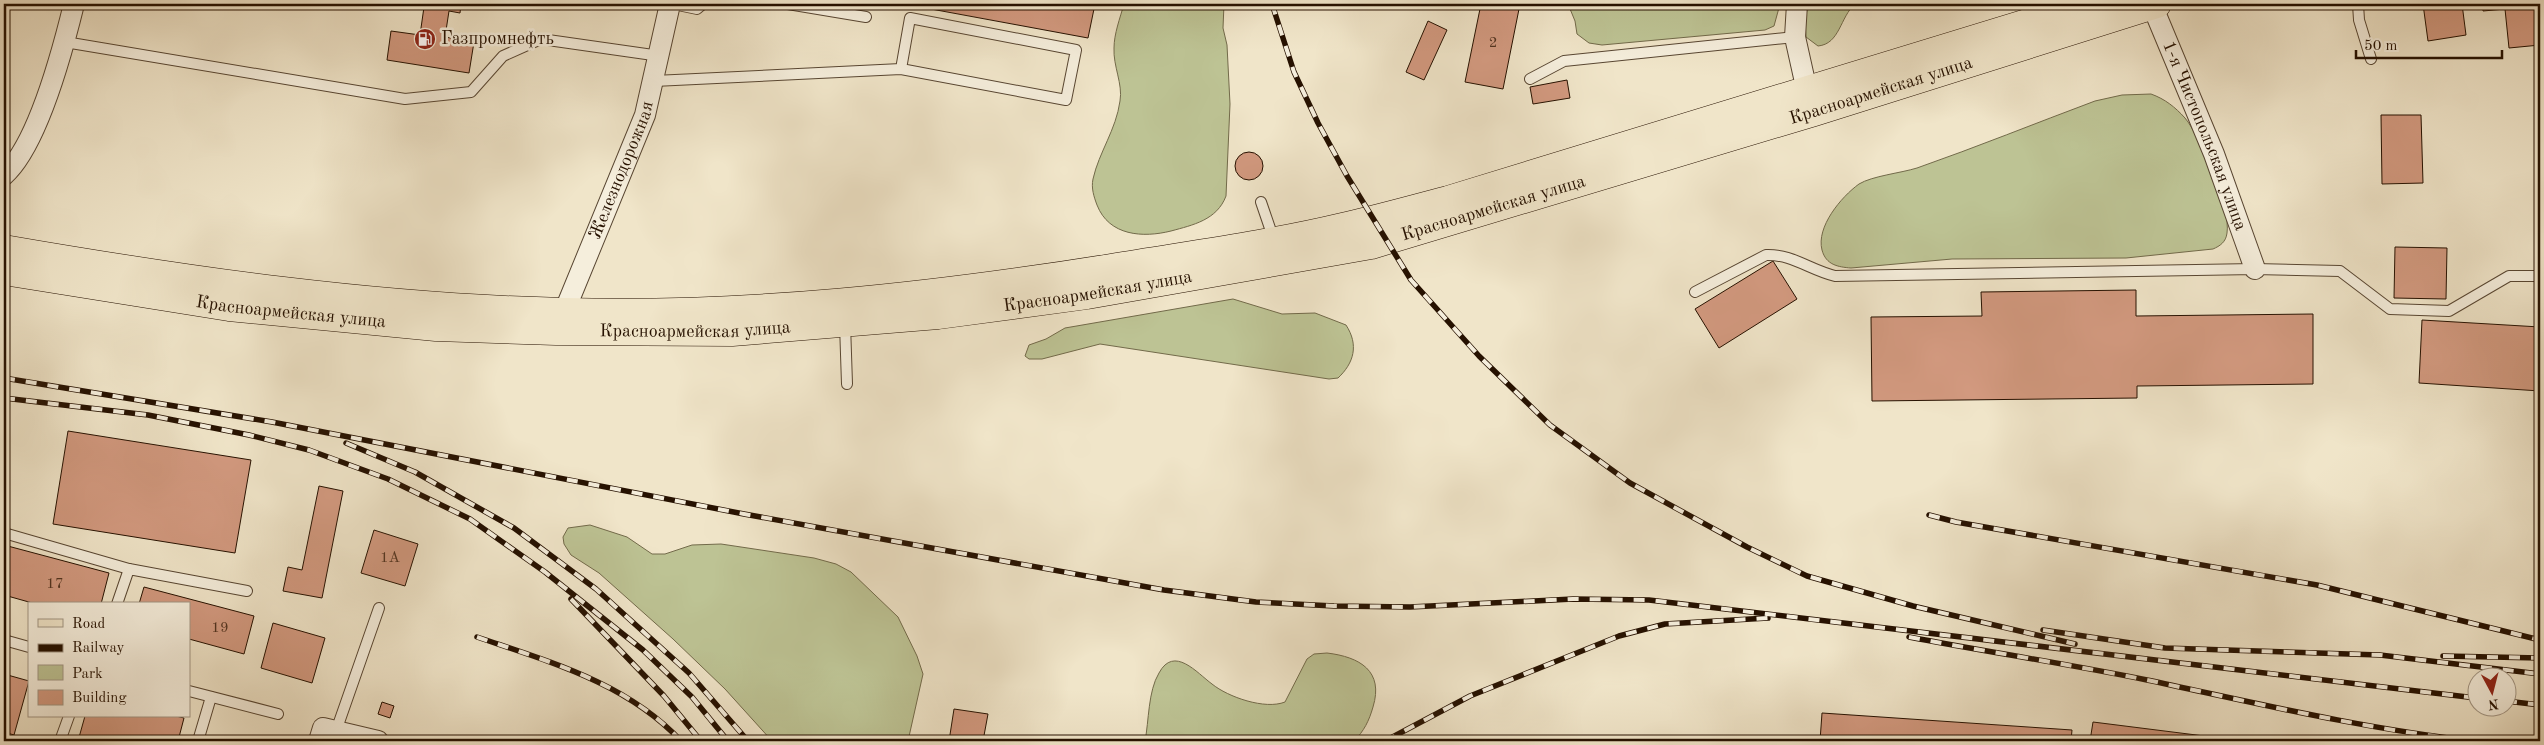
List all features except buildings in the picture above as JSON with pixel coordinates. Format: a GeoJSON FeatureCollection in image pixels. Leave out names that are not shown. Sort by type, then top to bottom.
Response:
{"type":"FeatureCollection","features":[{"type":"Feature","properties":{"kind":"main road","name":"Красноармейская улица"},"geometry":{"type":"LineString","coordinates":[[4,271],[229,306],[332,319],[436,328],[842,304],[947,292],[1274,241],[1340,228],[1448,200],[2088,4]]}},
{"type":"Feature","properties":{"kind":"main road","name":"Красноармейская улица"},"geometry":{"type":"LineString","coordinates":[[4,249],[198,281],[560,322],[732,332],[938,315],[1087,295],[1371,245],[1814,112],[2155,4]]}},
{"type":"Feature","properties":{"kind":"street"},"geometry":{"type":"LineString","coordinates":[[4,176],[14,166],[28,143],[64,42],[74,4]]}},
{"type":"Feature","properties":{"kind":"street","name":"Железнодорожная"},"geometry":{"type":"LineString","coordinates":[[560,322],[642,123],[654,82],[671,4]]}},
{"type":"Feature","properties":{"kind":"street"},"geometry":{"type":"LineString","coordinates":[[1797,4],[1795,36],[1807,91]]}},
{"type":"Feature","properties":{"kind":"street","name":"1-я Чистопольская улица"},"geometry":{"type":"LineString","coordinates":[[2155,4],[2214,154],[2255,268]]}},
{"type":"Feature","properties":{"kind":"street"},"geometry":{"type":"LineString","coordinates":[[326,733],[378,741]]}},
{"type":"Feature","properties":{"kind":"lane"},"geometry":{"type":"LineString","coordinates":[[671,4],[697,9],[703,4]]}},
{"type":"Feature","properties":{"kind":"lane"},"geometry":{"type":"LineString","coordinates":[[788,4],[866,17]]}},
{"type":"Feature","properties":{"kind":"lane"},"geometry":{"type":"LineString","coordinates":[[2358,4],[2359,20],[2371,59]]}},
{"type":"Feature","properties":{"kind":"lane"},"geometry":{"type":"LineString","coordinates":[[654,82],[900,69],[1066,100],[1076,50],[910,18],[900,69]]}},
{"type":"Feature","properties":{"kind":"lane"},"geometry":{"type":"LineString","coordinates":[[1530,79],[1564,61],[1795,36]]}},
{"type":"Feature","properties":{"kind":"lane"},"geometry":{"type":"LineString","coordinates":[[64,42],[404,99],[471,92],[503,56],[542,39],[660,56]]}},
{"type":"Feature","properties":{"kind":"lane"},"geometry":{"type":"LineString","coordinates":[[1261,202],[1274,241]]}},
{"type":"Feature","properties":{"kind":"lane"},"geometry":{"type":"LineString","coordinates":[[1695,292],[1766,255],[1778,254],[1802,262],[1816,272],[1835,276],[2255,268],[2340,271],[2390,309],[2439,311],[2449,311],[2509,276],[2540,276]]}},
{"type":"Feature","properties":{"kind":"lane"},"geometry":{"type":"LineString","coordinates":[[845,324],[846,384]]}},
{"type":"Feature","properties":{"kind":"lane"},"geometry":{"type":"LineString","coordinates":[[4,533],[129,569],[247,591]]}},
{"type":"Feature","properties":{"kind":"lane"},"geometry":{"type":"LineString","coordinates":[[118,602],[129,569]]}},
{"type":"Feature","properties":{"kind":"lane"},"geometry":{"type":"LineString","coordinates":[[326,733],[378,608]]}},
{"type":"Feature","properties":{"kind":"lane"},"geometry":{"type":"LineString","coordinates":[[4,640],[28,647]]}},
{"type":"Feature","properties":{"kind":"lane"},"geometry":{"type":"LineString","coordinates":[[190,691],[278,714]]}},
{"type":"Feature","properties":{"kind":"lane"},"geometry":{"type":"LineString","coordinates":[[198,741],[211,697]]}},
{"type":"Feature","properties":{"kind":"lane"},"geometry":{"type":"LineString","coordinates":[[60,741],[68,718]]}},
{"type":"Feature","properties":{"kind":"green space"},"geometry":{"type":"Polygon","coordinates":[[[1124,4],[1224,4],[1223,28],[1227,45],[1230,104],[1226,196],[1217,211],[1210,216],[1171,231],[1138,234],[1118,229],[1102,215],[1094,196],[1092,182],[1115,122],[1121,95],[1114,43],[1124,4]]]}},
{"type":"Feature","properties":{"kind":"green space"},"geometry":{"type":"Polygon","coordinates":[[[1568,4],[1780,4],[1774,26],[1765,30],[1602,45],[1589,43],[1577,34],[1575,21],[1568,4]]]}},
{"type":"Feature","properties":{"kind":"green space"},"geometry":{"type":"Polygon","coordinates":[[[1808,4],[1855,4],[1831,40],[1818,46],[1806,37],[1805,21],[1808,4]]]}},
{"type":"Feature","properties":{"kind":"green space"},"geometry":{"type":"Polygon","coordinates":[[[2151,94],[2170,104],[2185,118],[2192,127],[2214,174],[2227,222],[2225,239],[2216,248],[2126,258],[1952,259],[1851,268],[1833,264],[1824,255],[1821,241],[1826,222],[1845,197],[1865,181],[1917,168],[2095,101],[2122,95],[2151,94]]]}},
{"type":"Feature","properties":{"kind":"green space"},"geometry":{"type":"Polygon","coordinates":[[[1233,299],[1282,314],[1315,313],[1346,325],[1350,332],[1353,347],[1353,353],[1348,366],[1338,378],[1329,379],[1100,344],[1042,359],[1029,359],[1025,356],[1029,345],[1046,339],[1065,328],[1233,299]]]}},
{"type":"Feature","properties":{"kind":"green space"},"geometry":{"type":"Polygon","coordinates":[[[590,525],[627,537],[652,554],[665,554],[692,545],[721,544],[814,558],[836,564],[851,572],[898,617],[917,656],[923,674],[908,741],[772,741],[725,689],[673,639],[599,573],[571,555],[564,544],[563,537],[568,528],[590,525]]]}},
{"type":"Feature","properties":{"kind":"green space"},"geometry":{"type":"Polygon","coordinates":[[[1327,653],[1359,662],[1372,675],[1375,684],[1376,695],[1370,717],[1354,741],[1145,741],[1155,680],[1165,665],[1172,661],[1186,664],[1219,689],[1237,698],[1257,703],[1277,704],[1285,702],[1307,659],[1314,654],[1327,653]]]}},
{"type":"Feature","properties":{"kind":"railway"},"geometry":{"type":"LineString","coordinates":[[1272,4],[1294,72],[1318,123],[1347,176],[1411,280],[1479,356],[1550,425],[1630,483],[1747,547],[1807,576],[1913,606],[2075,644]]}},
{"type":"Feature","properties":{"kind":"railway"},"geometry":{"type":"LineString","coordinates":[[4,378],[272,422],[744,514],[1164,590],[1256,602],[1410,607],[1573,599],[1649,600],[2466,697]]}},
{"type":"Feature","properties":{"kind":"railway"},"geometry":{"type":"LineString","coordinates":[[4,398],[148,415],[249,435],[309,450],[388,479],[470,519],[545,572],[643,650],[692,697],[728,741]]}},
{"type":"Feature","properties":{"kind":"railway"},"geometry":{"type":"LineString","coordinates":[[346,443],[415,472],[514,528],[596,589],[689,673],[748,741]]}},
{"type":"Feature","properties":{"kind":"railway"},"geometry":{"type":"LineString","coordinates":[[1929,515],[1956,522],[2317,585],[2540,640]]}},
{"type":"Feature","properties":{"kind":"railway"},"geometry":{"type":"LineString","coordinates":[[571,599],[664,696],[701,741]]}},
{"type":"Feature","properties":{"kind":"railway"},"geometry":{"type":"LineString","coordinates":[[1385,741],[1470,696],[1619,636],[1665,624],[1768,618]]}},
{"type":"Feature","properties":{"kind":"railway"},"geometry":{"type":"LineString","coordinates":[[2043,630],[2165,648],[2380,655],[2540,674]]}},
{"type":"Feature","properties":{"kind":"railway"},"geometry":{"type":"LineString","coordinates":[[477,637],[559,666],[612,689],[660,721],[681,741]]}},
{"type":"Feature","properties":{"kind":"railway"},"geometry":{"type":"LineString","coordinates":[[1909,637],[2117,674],[2392,730],[2474,741]]}},
{"type":"Feature","properties":{"kind":"railway"},"geometry":{"type":"LineString","coordinates":[[2443,656],[2540,658]]}},
{"type":"Feature","properties":{"kind":"railway"},"geometry":{"type":"LineString","coordinates":[[2516,702],[2540,705]]}},
{"type":"Feature","properties":{"kind":"place","name":"Газпромнефть"},"geometry":{"type":"Point","coordinates":[425,39]}}]}
